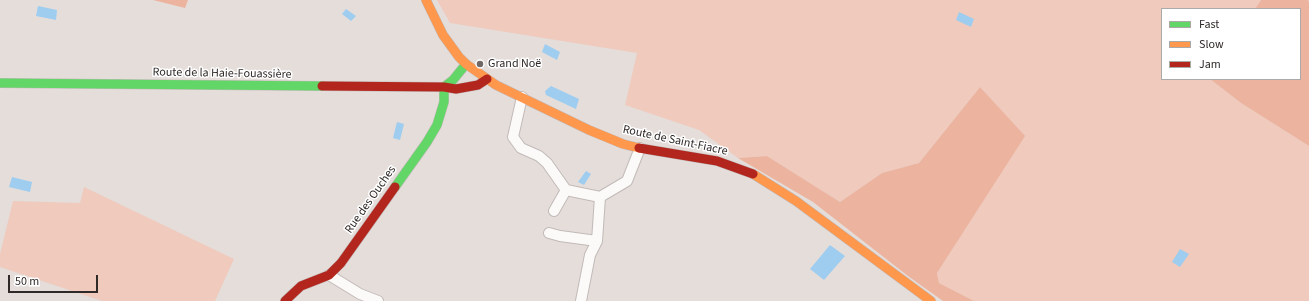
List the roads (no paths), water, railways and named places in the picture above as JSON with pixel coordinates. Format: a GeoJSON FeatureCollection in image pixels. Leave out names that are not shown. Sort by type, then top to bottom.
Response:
{"type":"FeatureCollection","features":[{"type":"Feature","properties":{"kind":"street","name":"Route de Saint-Fiacre"},"geometry":{"type":"LineString","coordinates":[[426,0],[443,35],[466,64],[496,85],[601,135],[640,148],[717,160],[748,171],[768,182],[796,201],[931,301]]}},
{"type":"Feature","properties":{"kind":"street"},"geometry":{"type":"LineString","coordinates":[[444,87],[466,64]]}},
{"type":"Feature","properties":{"kind":"street","name":"Route de la Haie-Fouassière"},"geometry":{"type":"LineString","coordinates":[[0,83],[444,87],[456,89],[478,85],[487,78]]}},
{"type":"Feature","properties":{"kind":"street","name":"Rue des Ouches"},"geometry":{"type":"LineString","coordinates":[[285,301],[300,286],[329,275],[341,263],[427,142],[437,125],[444,102],[444,87]]}},
{"type":"Feature","properties":{"kind":"street"},"geometry":{"type":"LineString","coordinates":[[522,97],[513,137],[521,148],[540,156],[547,163],[566,190],[600,197],[627,181],[640,148]]}},
{"type":"Feature","properties":{"kind":"street"},"geometry":{"type":"LineString","coordinates":[[554,211],[566,190]]}},
{"type":"Feature","properties":{"kind":"street"},"geometry":{"type":"LineString","coordinates":[[581,301],[590,255],[597,241],[600,197]]}},
{"type":"Feature","properties":{"kind":"street"},"geometry":{"type":"LineString","coordinates":[[549,233],[597,241]]}},
{"type":"Feature","properties":{"kind":"street"},"geometry":{"type":"LineString","coordinates":[[329,275],[360,294],[378,301]]}},
{"type":"Feature","properties":{"kind":"water"},"geometry":{"type":"Polygon","coordinates":[[[38,6],[57,10],[56,20],[36,16],[38,6]]]}},
{"type":"Feature","properties":{"kind":"water"},"geometry":{"type":"Polygon","coordinates":[[[346,9],[356,16],[351,21],[342,14],[346,9]]]}},
{"type":"Feature","properties":{"kind":"water"},"geometry":{"type":"Polygon","coordinates":[[[959,12],[974,19],[971,27],[956,20],[959,12]]]}},
{"type":"Feature","properties":{"kind":"water"},"geometry":{"type":"Polygon","coordinates":[[[545,44],[560,52],[557,60],[542,52],[545,44]]]}},
{"type":"Feature","properties":{"kind":"water"},"geometry":{"type":"Polygon","coordinates":[[[551,86],[579,99],[576,109],[546,95],[545,91],[551,86]]]}},
{"type":"Feature","properties":{"kind":"water"},"geometry":{"type":"Polygon","coordinates":[[[397,122],[404,124],[400,140],[393,138],[397,122]]]}},
{"type":"Feature","properties":{"kind":"water"},"geometry":{"type":"Polygon","coordinates":[[[586,171],[591,174],[584,185],[578,182],[586,171]]]}},
{"type":"Feature","properties":{"kind":"water"},"geometry":{"type":"Polygon","coordinates":[[[12,177],[32,182],[30,192],[9,187],[12,177]]]}},
{"type":"Feature","properties":{"kind":"water"},"geometry":{"type":"Polygon","coordinates":[[[830,245],[845,256],[824,280],[810,269],[830,245]]]}},
{"type":"Feature","properties":{"kind":"water"},"geometry":{"type":"Polygon","coordinates":[[[1180,249],[1189,254],[1180,267],[1172,262],[1180,249]]]}},
{"type":"Feature","properties":{"kind":"place","name":"Grand Noë"},"geometry":{"type":"Point","coordinates":[480,64]}}]}
